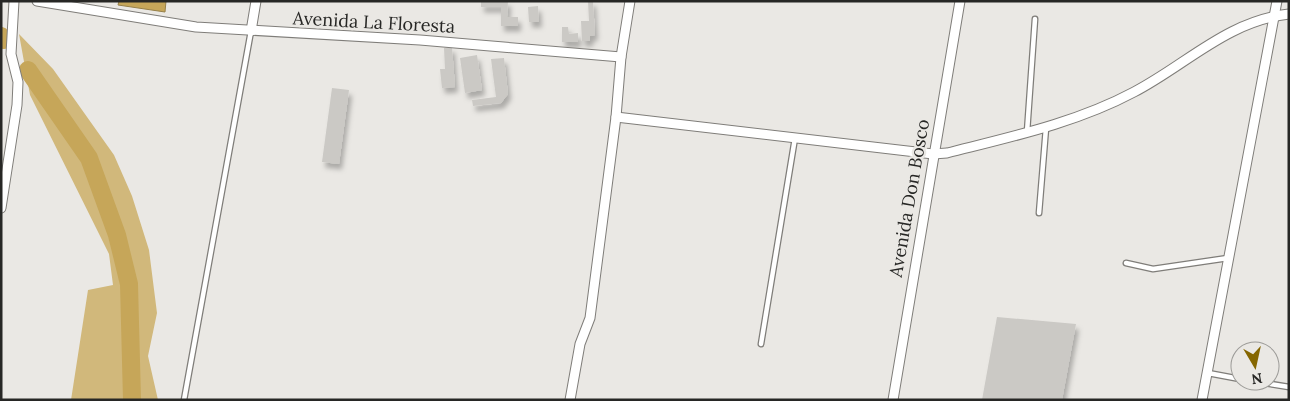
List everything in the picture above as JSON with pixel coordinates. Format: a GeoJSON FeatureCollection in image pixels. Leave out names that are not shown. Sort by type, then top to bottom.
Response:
{"type":"FeatureCollection","features":[{"type":"Feature","properties":{"kind":"street"},"geometry":{"type":"LineString","coordinates":[[1,208],[17,104],[18,82],[11,54],[14,1]]}},
{"type":"Feature","properties":{"kind":"street","name":"Avenida La Floresta"},"geometry":{"type":"LineString","coordinates":[[37,1],[196,27],[420,40],[621,57]]}},
{"type":"Feature","properties":{"kind":"street"},"geometry":{"type":"LineString","coordinates":[[251,31],[256,1]]}},
{"type":"Feature","properties":{"kind":"street"},"geometry":{"type":"LineString","coordinates":[[570,400],[580,344],[590,318],[616,117],[621,57],[630,1]]}},
{"type":"Feature","properties":{"kind":"street","name":"Avenida Don Bosco"},"geometry":{"type":"LineString","coordinates":[[893,400],[932,154],[960,1]]}},
{"type":"Feature","properties":{"kind":"street"},"geometry":{"type":"LineString","coordinates":[[1202,400],[1277,1]]}},
{"type":"Feature","properties":{"kind":"street"},"geometry":{"type":"LineString","coordinates":[[616,117],[932,154],[947,153],[1046,128],[1134,92],[1218,38],[1274,16],[1289,14]]}},
{"type":"Feature","properties":{"kind":"lane"},"geometry":{"type":"LineString","coordinates":[[1026,133],[1034,19]]}},
{"type":"Feature","properties":{"kind":"lane"},"geometry":{"type":"LineString","coordinates":[[184,400],[251,31]]}},
{"type":"Feature","properties":{"kind":"lane"},"geometry":{"type":"LineString","coordinates":[[1040,213],[1046,128]]}},
{"type":"Feature","properties":{"kind":"lane"},"geometry":{"type":"LineString","coordinates":[[761,344],[795,138]]}},
{"type":"Feature","properties":{"kind":"lane"},"geometry":{"type":"LineString","coordinates":[[1126,263],[1153,269],[1228,258]]}},
{"type":"Feature","properties":{"kind":"lane"},"geometry":{"type":"LineString","coordinates":[[1208,373],[1230,377]]}},
{"type":"Feature","properties":{"kind":"shaded area"},"geometry":{"type":"Polygon","coordinates":[[[119,1],[166,1],[165,12],[118,5],[119,1]]]}},
{"type":"Feature","properties":{"kind":"shaded area"},"geometry":{"type":"Polygon","coordinates":[[[19,34],[53,69],[114,155],[132,196],[149,250],[157,313],[148,356],[158,400],[71,400],[88,290],[113,285],[109,254],[30,95],[19,34]]]}},
{"type":"Feature","properties":{"kind":"building"},"geometry":{"type":"Polygon","coordinates":[[[481,1],[508,1],[507,17],[518,17],[518,26],[501,26],[501,7],[481,7],[481,1]]]}},
{"type":"Feature","properties":{"kind":"building"},"geometry":{"type":"Polygon","coordinates":[[[588,1],[593,1],[595,35],[590,36],[590,41],[582,41],[581,21],[589,21],[588,1]]]}},
{"type":"Feature","properties":{"kind":"building"},"geometry":{"type":"Polygon","coordinates":[[[538,6],[539,22],[529,22],[528,7],[538,6]]]}},
{"type":"Feature","properties":{"kind":"building"},"geometry":{"type":"Polygon","coordinates":[[[562,27],[568,27],[569,34],[578,33],[578,42],[562,42],[562,27]]]}},
{"type":"Feature","properties":{"kind":"building"},"geometry":{"type":"Polygon","coordinates":[[[452,47],[455,87],[442,88],[440,69],[445,69],[444,48],[452,47]]]}},
{"type":"Feature","properties":{"kind":"building"},"geometry":{"type":"Polygon","coordinates":[[[477,55],[482,90],[465,93],[460,58],[477,55]]]}},
{"type":"Feature","properties":{"kind":"building"},"geometry":{"type":"Polygon","coordinates":[[[504,58],[508,94],[501,103],[473,106],[472,100],[496,97],[491,59],[504,58]]]}},
{"type":"Feature","properties":{"kind":"building"},"geometry":{"type":"Polygon","coordinates":[[[332,88],[349,90],[339,164],[322,162],[332,88]]]}},
{"type":"Feature","properties":{"kind":"building"},"geometry":{"type":"Polygon","coordinates":[[[997,317],[1076,324],[1062,400],[982,400],[997,317]]]}},
{"type":"Feature","properties":{"kind":"waterway"},"geometry":{"type":"LineString","coordinates":[[1,36],[4,40]]}},
{"type":"Feature","properties":{"kind":"waterway"},"geometry":{"type":"LineString","coordinates":[[28,70],[89,158],[117,235],[129,284],[132,400]]}}]}
